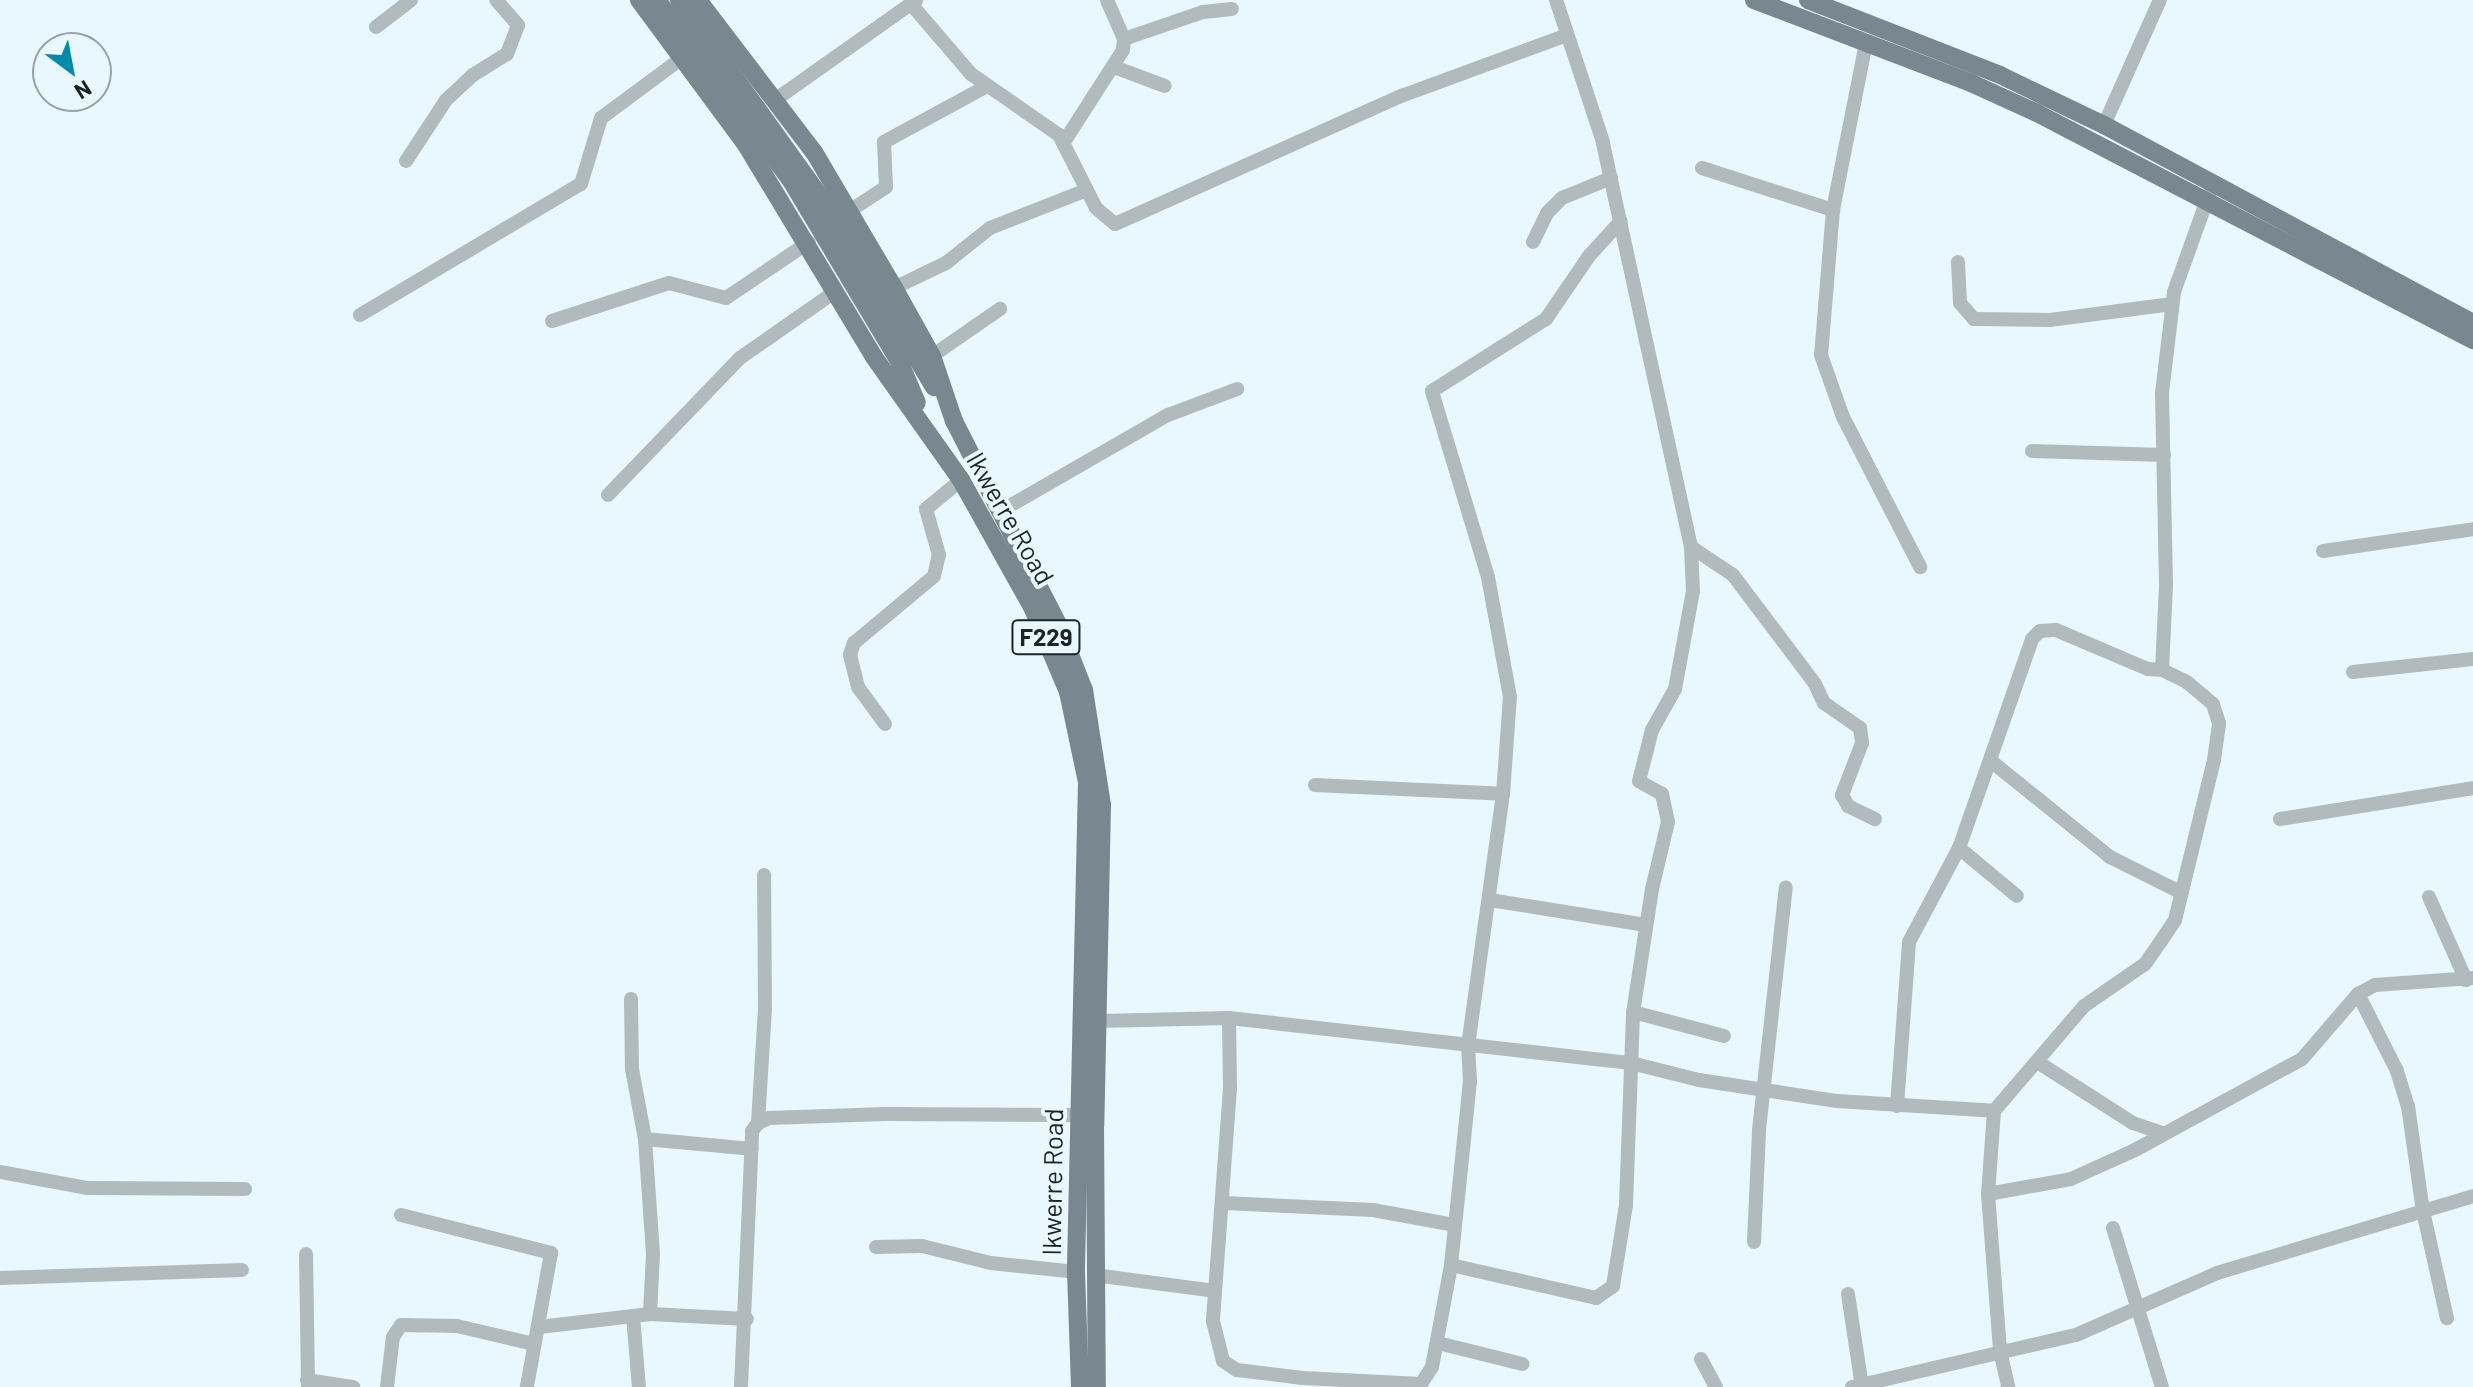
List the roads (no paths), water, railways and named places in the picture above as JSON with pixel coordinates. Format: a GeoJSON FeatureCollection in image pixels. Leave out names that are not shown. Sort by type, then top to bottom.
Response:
{"type":"FeatureCollection","features":[{"type":"Feature","properties":{"kind":"main road","name":"Ikwerre Road"},"geometry":{"type":"LineString","coordinates":[[639,0],[809,242],[874,357],[961,480],[1051,646],[1068,692],[1082,754],[1087,806],[1080,1115],[1085,1273],[1097,1387]]}},
{"type":"Feature","properties":{"kind":"main road"},"geometry":{"type":"LineString","coordinates":[[657,0],[790,179],[915,357]]}},
{"type":"Feature","properties":{"kind":"main road"},"geometry":{"type":"LineString","coordinates":[[679,0],[819,195],[915,357],[929,432]]}},
{"type":"Feature","properties":{"kind":"main road"},"geometry":{"type":"LineString","coordinates":[[1754,0],[1985,89],[2211,190],[2473,323]]}},
{"type":"Feature","properties":{"kind":"main road"},"geometry":{"type":"LineString","coordinates":[[1808,0],[2000,75],[2104,125],[2473,340]]}},
{"type":"Feature","properties":{"kind":"main road","name":"Ikwerre Road"},"geometry":{"type":"LineString","coordinates":[[701,3],[775,100],[894,288],[915,357],[954,421],[1063,636],[1094,734],[1102,805],[1098,1021],[1080,1387]]}},
{"type":"Feature","properties":{"kind":"street"},"geometry":{"type":"LineString","coordinates":[[376,27],[411,0]]}},
{"type":"Feature","properties":{"kind":"street"},"geometry":{"type":"LineString","coordinates":[[406,161],[446,100],[473,75],[507,54],[518,25],[496,0]]}},
{"type":"Feature","properties":{"kind":"street"},"geometry":{"type":"LineString","coordinates":[[1064,142],[1114,67],[1124,39],[1107,0]]}},
{"type":"Feature","properties":{"kind":"street"},"geometry":{"type":"LineString","coordinates":[[1451,1265],[1596,1298],[1605,1295],[1621,1253],[1633,1012],[1646,925],[1668,822],[1668,803],[1639,781],[1652,730],[1675,689],[1683,661],[1693,591],[1691,547],[1621,221],[1611,178],[1564,36],[1556,0]]}},
{"type":"Feature","properties":{"kind":"street"},"geometry":{"type":"LineString","coordinates":[[2104,125],[2160,0]]}},
{"type":"Feature","properties":{"kind":"street"},"geometry":{"type":"LineString","coordinates":[[775,100],[914,2],[987,86],[1044,123],[1064,142],[1103,217],[1115,224],[1126,222],[1404,95],[1564,36]]}},
{"type":"Feature","properties":{"kind":"street"},"geometry":{"type":"LineString","coordinates":[[1124,39],[1203,12],[1232,9]]}},
{"type":"Feature","properties":{"kind":"street"},"geometry":{"type":"LineString","coordinates":[[1866,43],[1833,210],[1821,355],[1843,417],[1920,567]]}},
{"type":"Feature","properties":{"kind":"street"},"geometry":{"type":"LineString","coordinates":[[360,315],[581,184],[601,118],[682,58]]}},
{"type":"Feature","properties":{"kind":"street"},"geometry":{"type":"LineString","coordinates":[[1114,67],[1165,86]]}},
{"type":"Feature","properties":{"kind":"street"},"geometry":{"type":"LineString","coordinates":[[848,212],[886,187],[884,142],[922,117],[987,86]]}},
{"type":"Feature","properties":{"kind":"street"},"geometry":{"type":"LineString","coordinates":[[1702,168],[1833,210]]}},
{"type":"Feature","properties":{"kind":"street"},"geometry":{"type":"LineString","coordinates":[[1533,242],[1547,213],[1562,198],[1611,178]]}},
{"type":"Feature","properties":{"kind":"street"},"geometry":{"type":"LineString","coordinates":[[894,288],[946,263],[990,228],[1087,190]]}},
{"type":"Feature","properties":{"kind":"street"},"geometry":{"type":"LineString","coordinates":[[2162,670],[2162,393],[2172,304],[2211,190]]}},
{"type":"Feature","properties":{"kind":"street"},"geometry":{"type":"LineString","coordinates":[[1229,1018],[1224,1203],[1215,1291],[1218,1349],[1237,1370],[1386,1385],[1421,1384],[1429,1377],[1438,1343],[1451,1265],[1470,1082],[1468,1046],[1503,794],[1510,697],[1499,625],[1432,391],[1546,319],[1589,256],[1621,221]]}},
{"type":"Feature","properties":{"kind":"street"},"geometry":{"type":"LineString","coordinates":[[552,321],[669,283],[726,298],[809,242]]}},
{"type":"Feature","properties":{"kind":"street"},"geometry":{"type":"LineString","coordinates":[[1958,262],[1960,303],[1974,319],[2050,320],[2172,304]]}},
{"type":"Feature","properties":{"kind":"street"},"geometry":{"type":"LineString","coordinates":[[608,495],[740,358],[836,291]]}},
{"type":"Feature","properties":{"kind":"street"},"geometry":{"type":"LineString","coordinates":[[915,357],[1000,309]]}},
{"type":"Feature","properties":{"kind":"street"},"geometry":{"type":"LineString","coordinates":[[999,512],[1168,415],[1237,389]]}},
{"type":"Feature","properties":{"kind":"street"},"geometry":{"type":"LineString","coordinates":[[2032,451],[2164,455]]}},
{"type":"Feature","properties":{"kind":"street"},"geometry":{"type":"LineString","coordinates":[[885,724],[858,687],[850,655],[854,643],[934,576],[939,555],[926,509],[961,480]]}},
{"type":"Feature","properties":{"kind":"street"},"geometry":{"type":"LineString","coordinates":[[2323,551],[2473,529]]}},
{"type":"Feature","properties":{"kind":"street"},"geometry":{"type":"LineString","coordinates":[[1691,547],[1733,575],[1815,684],[1824,703],[1860,728],[1862,743],[1842,795],[1848,806],[1875,819]]}},
{"type":"Feature","properties":{"kind":"street"},"geometry":{"type":"LineString","coordinates":[[1897,1106],[1909,942],[1959,848],[2032,639],[2040,631],[2056,630],[2162,670],[2205,695],[2219,723],[2175,920],[2145,964],[2084,1006],[2039,1063],[1994,1111],[1988,1194],[2000,1351],[2008,1387]]}},
{"type":"Feature","properties":{"kind":"street"},"geometry":{"type":"LineString","coordinates":[[2353,672],[2473,659]]}},
{"type":"Feature","properties":{"kind":"street"},"geometry":{"type":"LineString","coordinates":[[1991,761],[2110,857],[2182,893]]}},
{"type":"Feature","properties":{"kind":"street"},"geometry":{"type":"LineString","coordinates":[[1315,785],[1503,794]]}},
{"type":"Feature","properties":{"kind":"street"},"geometry":{"type":"LineString","coordinates":[[2280,819],[2473,788]]}},
{"type":"Feature","properties":{"kind":"street"},"geometry":{"type":"LineString","coordinates":[[1959,848],[2017,896]]}},
{"type":"Feature","properties":{"kind":"street"},"geometry":{"type":"LineString","coordinates":[[741,1387],[747,1319],[752,1149],[758,1123],[766,995],[764,875]]}},
{"type":"Feature","properties":{"kind":"street"},"geometry":{"type":"LineString","coordinates":[[1754,1242],[1786,887]]}},
{"type":"Feature","properties":{"kind":"street"},"geometry":{"type":"LineString","coordinates":[[1988,1194],[2071,1179],[2302,1059],[2358,994],[2390,982],[2470,979],[2429,897]]}},
{"type":"Feature","properties":{"kind":"street"},"geometry":{"type":"LineString","coordinates":[[1490,900],[1646,925]]}},
{"type":"Feature","properties":{"kind":"street"},"geometry":{"type":"LineString","coordinates":[[2358,994],[2397,1071],[2408,1106],[2423,1211],[2447,1318]]}},
{"type":"Feature","properties":{"kind":"street"},"geometry":{"type":"LineString","coordinates":[[631,999],[632,1069],[645,1139],[653,1254],[650,1314]]}},
{"type":"Feature","properties":{"kind":"street"},"geometry":{"type":"LineString","coordinates":[[1633,1012],[1724,1036]]}},
{"type":"Feature","properties":{"kind":"street"},"geometry":{"type":"LineString","coordinates":[[1098,1021],[1229,1018],[1631,1063],[1766,1089],[1897,1106],[1994,1111]]}},
{"type":"Feature","properties":{"kind":"street"},"geometry":{"type":"LineString","coordinates":[[2039,1063],[2133,1123],[2162,1133]]}},
{"type":"Feature","properties":{"kind":"street"},"geometry":{"type":"LineString","coordinates":[[758,1123],[769,1118],[885,1114],[1080,1115]]}},
{"type":"Feature","properties":{"kind":"street"},"geometry":{"type":"LineString","coordinates":[[645,1139],[752,1149]]}},
{"type":"Feature","properties":{"kind":"street"},"geometry":{"type":"LineString","coordinates":[[0,1172],[87,1188],[245,1189]]}},
{"type":"Feature","properties":{"kind":"street"},"geometry":{"type":"LineString","coordinates":[[1848,1294],[1859,1386],[2076,1335],[2139,1303],[2280,1253],[2473,1196]]}},
{"type":"Feature","properties":{"kind":"street"},"geometry":{"type":"LineString","coordinates":[[1224,1203],[1373,1210],[1454,1225]]}},
{"type":"Feature","properties":{"kind":"street"},"geometry":{"type":"LineString","coordinates":[[401,1215],[547,1250],[551,1258],[527,1387]]}},
{"type":"Feature","properties":{"kind":"street"},"geometry":{"type":"LineString","coordinates":[[2113,1228],[2139,1303],[2162,1387]]}},
{"type":"Feature","properties":{"kind":"street"},"geometry":{"type":"LineString","coordinates":[[876,1247],[922,1246],[991,1263],[1215,1291]]}},
{"type":"Feature","properties":{"kind":"street"},"geometry":{"type":"LineString","coordinates":[[306,1254],[308,1384],[353,1387]]}},
{"type":"Feature","properties":{"kind":"street"},"geometry":{"type":"LineString","coordinates":[[0,1278],[242,1270]]}},
{"type":"Feature","properties":{"kind":"street"},"geometry":{"type":"LineString","coordinates":[[539,1327],[650,1314],[747,1319]]}},
{"type":"Feature","properties":{"kind":"street"},"geometry":{"type":"LineString","coordinates":[[633,1316],[639,1387]]}},
{"type":"Feature","properties":{"kind":"street"},"geometry":{"type":"LineString","coordinates":[[387,1387],[393,1337],[401,1325],[457,1326],[534,1344]]}},
{"type":"Feature","properties":{"kind":"street"},"geometry":{"type":"LineString","coordinates":[[1438,1343],[1522,1364]]}},
{"type":"Feature","properties":{"kind":"street"},"geometry":{"type":"LineString","coordinates":[[1701,1359],[1716,1387]]}}]}
